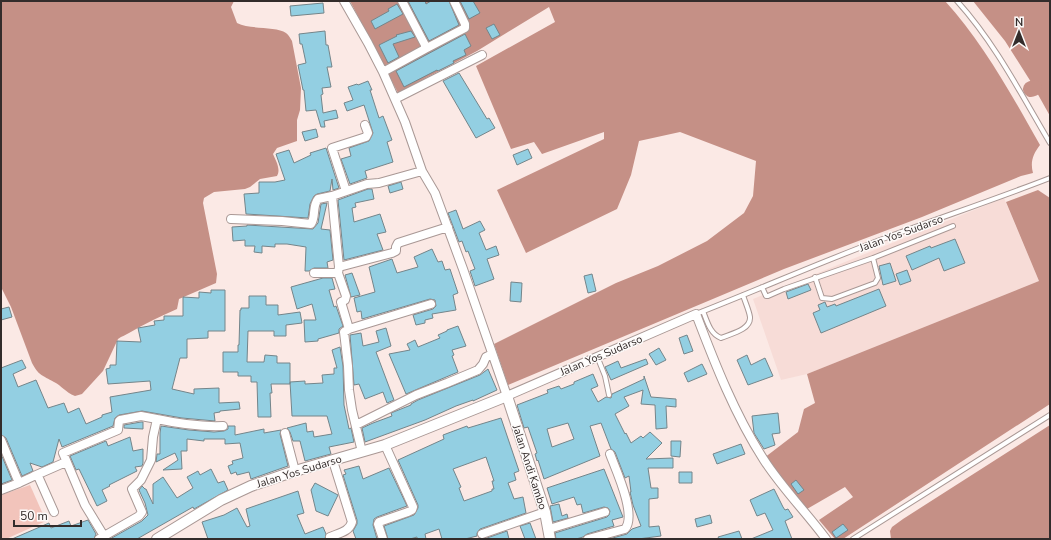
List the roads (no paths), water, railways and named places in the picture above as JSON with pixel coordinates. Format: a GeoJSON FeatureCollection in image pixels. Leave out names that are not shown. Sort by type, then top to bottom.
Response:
{"type":"FeatureCollection","features":[{"type":"Feature","properties":{"kind":"street"},"geometry":{"type":"LineString","coordinates":[[344,1],[383,72],[395,99],[422,171],[435,193],[464,269],[507,396]]}},
{"type":"Feature","properties":{"kind":"street"},"geometry":{"type":"LineString","coordinates":[[402,1],[425,45],[425,48]]}},
{"type":"Feature","properties":{"kind":"street"},"geometry":{"type":"LineString","coordinates":[[383,72],[425,48],[465,28],[465,24],[454,1]]}},
{"type":"Feature","properties":{"kind":"street"},"geometry":{"type":"LineString","coordinates":[[395,99],[482,55]]}},
{"type":"Feature","properties":{"kind":"street"},"geometry":{"type":"LineString","coordinates":[[346,191],[332,148],[366,137],[368,133],[365,125]]}},
{"type":"Feature","properties":{"kind":"street"},"geometry":{"type":"LineString","coordinates":[[231,219],[275,220],[311,224],[313,221],[316,201],[318,199],[332,196],[367,184],[380,183],[422,171]]}},
{"type":"Feature","properties":{"kind":"street"},"geometry":{"type":"LineString","coordinates":[[332,196],[339,270],[346,296],[345,300],[341,302],[349,329]]}},
{"type":"Feature","properties":{"kind":"street"},"geometry":{"type":"LineString","coordinates":[[314,273],[339,270],[392,253],[396,251],[398,243],[448,227]]}},
{"type":"Feature","properties":{"kind":"street"},"geometry":{"type":"LineString","coordinates":[[362,452],[349,390],[344,332],[349,329],[431,304]]}},
{"type":"Feature","properties":{"kind":"street"},"geometry":{"type":"LineString","coordinates":[[700,313],[711,355],[746,429],[764,461],[826,539]]}},
{"type":"Feature","properties":{"kind":"street","name":"Jalan Yos Sudarso"},"geometry":{"type":"LineString","coordinates":[[160,538],[233,493],[295,471],[386,445],[507,396],[700,313]]}},
{"type":"Feature","properties":{"kind":"street"},"geometry":{"type":"LineString","coordinates":[[356,425],[416,395],[478,370],[486,357],[492,354]]}},
{"type":"Feature","properties":{"kind":"street","name":"Jalan Andi Kambo"},"geometry":{"type":"LineString","coordinates":[[507,396],[545,512],[549,534]]}},
{"type":"Feature","properties":{"kind":"street"},"geometry":{"type":"LineString","coordinates":[[157,419],[152,437],[151,460],[141,480],[132,489],[142,512],[102,538],[85,505],[66,462],[64,453],[118,430],[120,420],[141,416],[157,419],[191,426],[223,426]]}},
{"type":"Feature","properties":{"kind":"street"},"geometry":{"type":"LineString","coordinates":[[286,433],[295,471]]}},
{"type":"Feature","properties":{"kind":"street"},"geometry":{"type":"LineString","coordinates":[[1,440],[19,484]]}},
{"type":"Feature","properties":{"kind":"street"},"geometry":{"type":"LineString","coordinates":[[382,539],[378,524],[379,522],[408,512],[413,508],[386,445]]}},
{"type":"Feature","properties":{"kind":"street"},"geometry":{"type":"LineString","coordinates":[[588,539],[625,529],[628,523],[629,518],[627,503],[610,454]]}},
{"type":"Feature","properties":{"kind":"street"},"geometry":{"type":"LineString","coordinates":[[330,537],[347,530],[352,522],[333,461]]}},
{"type":"Feature","properties":{"kind":"street"},"geometry":{"type":"LineString","coordinates":[[1,490],[19,484],[66,462]]}},
{"type":"Feature","properties":{"kind":"street"},"geometry":{"type":"LineString","coordinates":[[34,476],[39,478],[54,512]]}},
{"type":"Feature","properties":{"kind":"street"},"geometry":{"type":"LineString","coordinates":[[482,534],[545,512]]}},
{"type":"Feature","properties":{"kind":"street"},"geometry":{"type":"LineString","coordinates":[[549,534],[605,512]]}},
{"type":"Feature","properties":{"kind":"lane"},"geometry":{"type":"LineString","coordinates":[[957,1],[972,18],[996,51],[1050,143]]}},
{"type":"Feature","properties":{"kind":"lane","name":"Jalan Yos Sudarso"},"geometry":{"type":"LineString","coordinates":[[700,313],[888,237],[1002,197],[1050,178]]}},
{"type":"Feature","properties":{"kind":"lane"},"geometry":{"type":"LineString","coordinates":[[762,287],[766,296],[768,296],[815,277],[873,258],[953,226]]}},
{"type":"Feature","properties":{"kind":"lane"},"geometry":{"type":"LineString","coordinates":[[815,277],[822,298],[832,299],[875,283],[878,278],[873,258]]}},
{"type":"Feature","properties":{"kind":"lane"},"geometry":{"type":"LineString","coordinates":[[700,313],[718,337],[721,338],[743,329],[747,326],[750,317],[742,295]]}},
{"type":"Feature","properties":{"kind":"lane"},"geometry":{"type":"LineString","coordinates":[[597,356],[605,376],[609,395]]}},
{"type":"Feature","properties":{"kind":"lane"},"geometry":{"type":"LineString","coordinates":[[853,539],[1050,415]]}}]}
